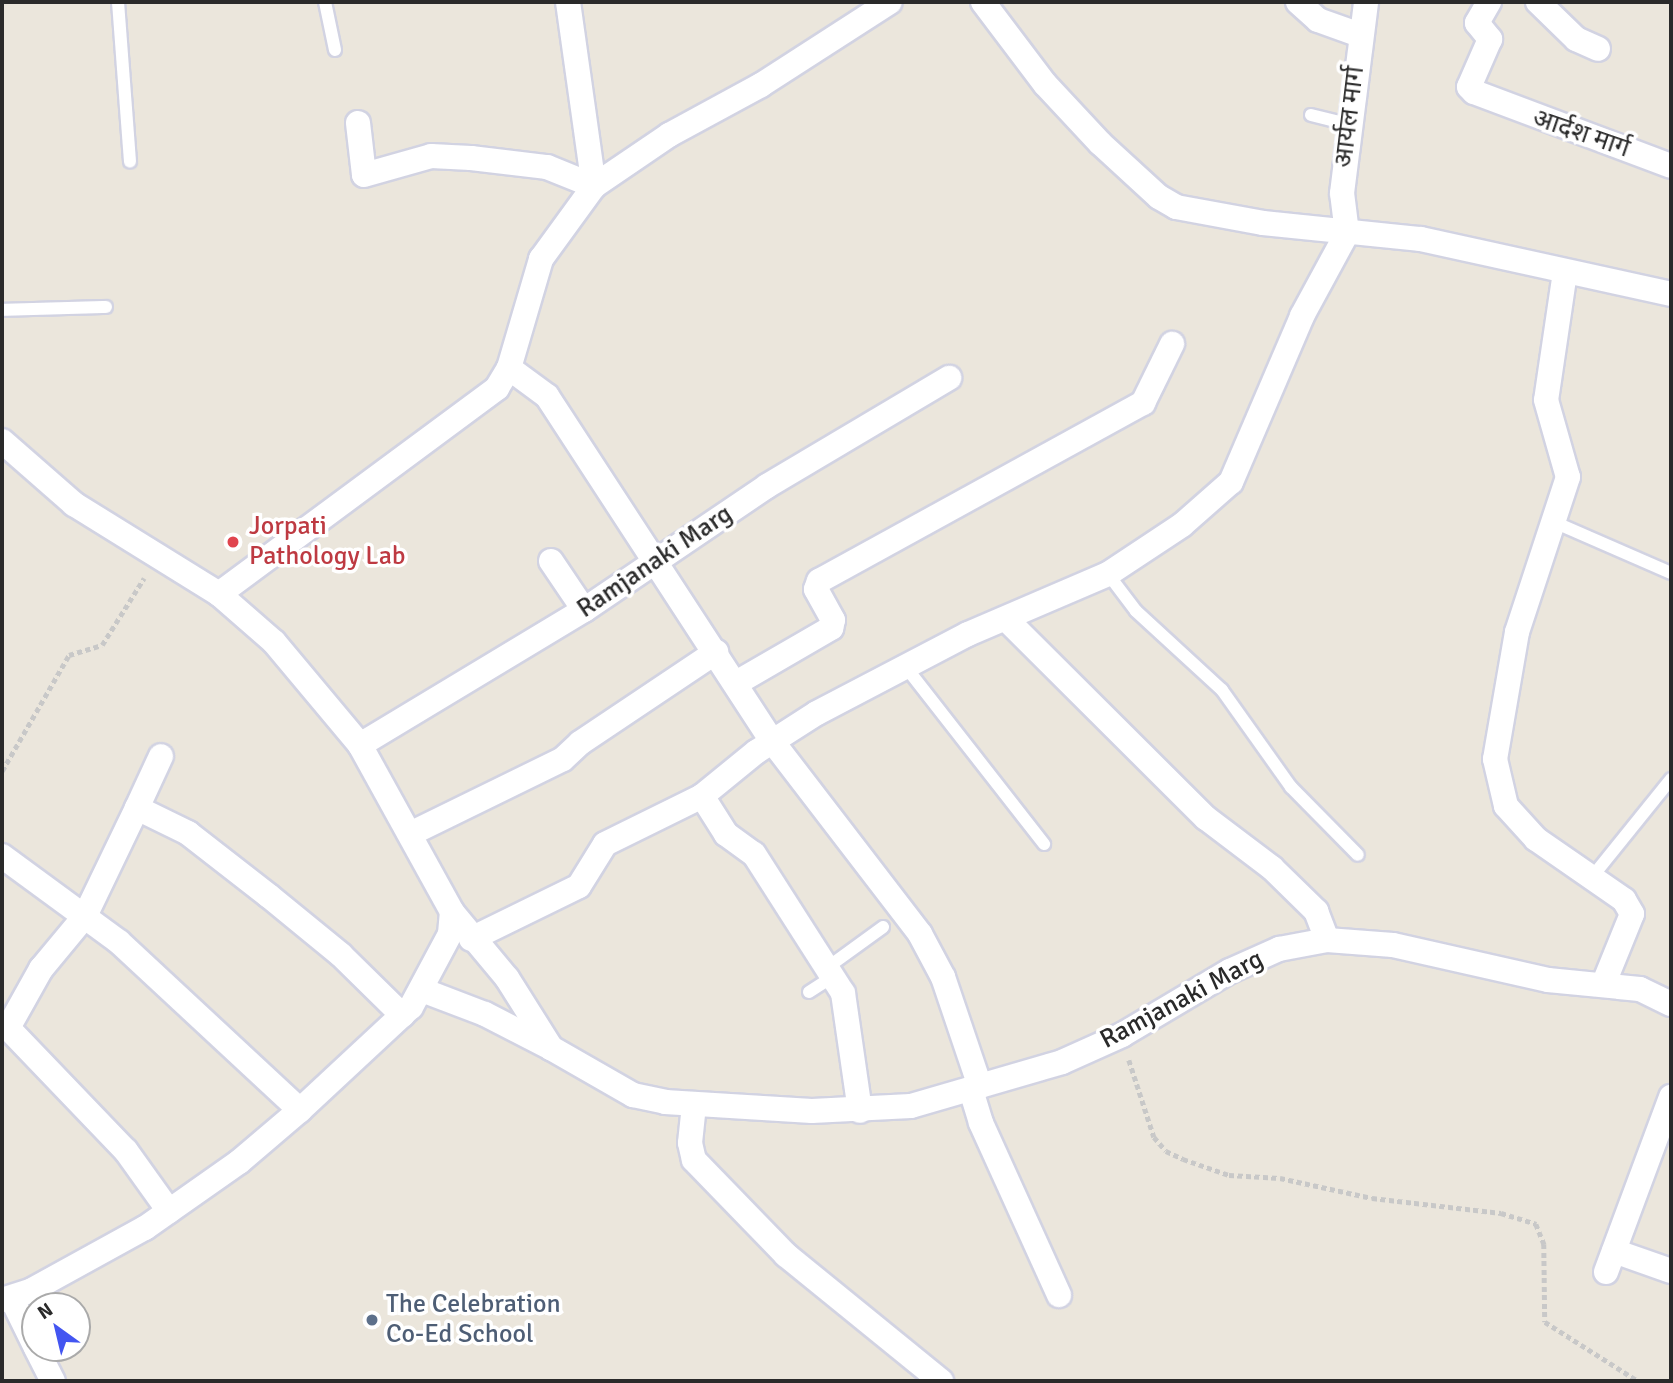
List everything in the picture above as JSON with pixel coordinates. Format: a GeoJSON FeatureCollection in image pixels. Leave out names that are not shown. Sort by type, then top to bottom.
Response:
{"type":"FeatureCollection","features":[{"type":"Feature","properties":{"kind":"street"},"geometry":{"type":"LineString","coordinates":[[568,2],[594,187]]}},
{"type":"Feature","properties":{"kind":"street"},"geometry":{"type":"LineString","coordinates":[[219,594],[478,406],[509,368],[541,259],[594,187],[668,135],[761,85],[891,2]]}},
{"type":"Feature","properties":{"kind":"street"},"geometry":{"type":"LineString","coordinates":[[983,2],[1045,84],[1159,197],[1198,213],[1347,233],[1421,239],[1671,293]]}},
{"type":"Feature","properties":{"kind":"street"},"geometry":{"type":"LineString","coordinates":[[1298,2],[1318,20],[1360,35]]}},
{"type":"Feature","properties":{"kind":"street","name":"आर्यल मार्ग"},"geometry":{"type":"LineString","coordinates":[[1347,233],[1342,193],[1348,124],[1366,2]]}},
{"type":"Feature","properties":{"kind":"street","name":"आर्दश मार्ग"},"geometry":{"type":"LineString","coordinates":[[1489,2],[1477,23],[1490,39],[1469,87],[1491,101],[1671,166]]}},
{"type":"Feature","properties":{"kind":"street"},"geometry":{"type":"LineString","coordinates":[[1538,2],[1587,35]]}},
{"type":"Feature","properties":{"kind":"street"},"geometry":{"type":"LineString","coordinates":[[358,123],[364,175],[431,156],[471,158],[547,167],[594,187]]}},
{"type":"Feature","properties":{"kind":"street"},"geometry":{"type":"LineString","coordinates":[[471,939],[579,886],[605,845],[702,796],[772,741],[905,666],[1108,574],[1182,525],[1231,482],[1302,316],[1347,233]]}},
{"type":"Feature","properties":{"kind":"street"},"geometry":{"type":"LineString","coordinates":[[1565,272],[1546,400],[1568,477],[1556,523],[1517,632],[1495,759],[1506,806],[1536,839],[1624,900],[1632,914],[1604,983]]}},
{"type":"Feature","properties":{"kind":"street"},"geometry":{"type":"LineString","coordinates":[[738,682],[831,628],[833,620],[816,589],[819,581],[1143,403],[1172,344]]}},
{"type":"Feature","properties":{"kind":"street"},"geometry":{"type":"LineString","coordinates":[[509,368],[547,396],[738,682],[772,741],[920,934],[943,977],[975,1088],[981,1123],[1059,1295]]}},
{"type":"Feature","properties":{"kind":"street","name":"Ramjanaki Marg"},"geometry":{"type":"LineString","coordinates":[[360,746],[584,610],[767,486],[949,378]]}},
{"type":"Feature","properties":{"kind":"street","name":"Ramjanaki Marg"},"geometry":{"type":"LineString","coordinates":[[2,441],[74,504],[219,594],[274,642],[360,746],[452,912],[471,939],[507,978],[551,1048],[633,1095],[694,1105],[860,1111],[911,1106],[1062,1062],[1122,1035],[1242,966],[1279,949],[1327,940],[1393,945],[1548,980],[1604,983],[1640,989],[1671,1004]]}},
{"type":"Feature","properties":{"kind":"street"},"geometry":{"type":"LineString","coordinates":[[551,561],[584,610]]}},
{"type":"Feature","properties":{"kind":"street"},"geometry":{"type":"LineString","coordinates":[[1006,619],[1206,818],[1272,868],[1316,911],[1327,940]]}},
{"type":"Feature","properties":{"kind":"street"},"geometry":{"type":"LineString","coordinates":[[410,834],[563,759],[580,743],[716,652]]}},
{"type":"Feature","properties":{"kind":"street"},"geometry":{"type":"LineString","coordinates":[[161,756],[85,916],[41,969],[8,1028],[126,1151],[169,1211]]}},
{"type":"Feature","properties":{"kind":"street"},"geometry":{"type":"LineString","coordinates":[[702,796],[726,834],[754,854],[843,993],[860,1111]]}},
{"type":"Feature","properties":{"kind":"street"},"geometry":{"type":"LineString","coordinates":[[137,808],[188,833],[269,896],[341,955],[402,1015]]}},
{"type":"Feature","properties":{"kind":"street"},"geometry":{"type":"LineString","coordinates":[[2,856],[119,942],[300,1110]]}},
{"type":"Feature","properties":{"kind":"street"},"geometry":{"type":"LineString","coordinates":[[21,1323],[7,1300],[169,1211],[239,1162],[300,1110],[402,1015],[422,989],[450,934],[452,912]]}},
{"type":"Feature","properties":{"kind":"street"},"geometry":{"type":"LineString","coordinates":[[422,989],[485,1014],[551,1048]]}},
{"type":"Feature","properties":{"kind":"street"},"geometry":{"type":"LineString","coordinates":[[1671,1097],[1610,1261],[1671,1271]]}},
{"type":"Feature","properties":{"kind":"street"},"geometry":{"type":"LineString","coordinates":[[694,1105],[690,1143],[694,1160],[786,1255],[941,1381]]}},
{"type":"Feature","properties":{"kind":"street"},"geometry":{"type":"LineString","coordinates":[[44,1362],[53,1381]]}},
{"type":"Feature","properties":{"kind":"lane"},"geometry":{"type":"LineString","coordinates":[[118,2],[130,162]]}},
{"type":"Feature","properties":{"kind":"lane"},"geometry":{"type":"LineString","coordinates":[[325,2],[335,50]]}},
{"type":"Feature","properties":{"kind":"lane"},"geometry":{"type":"LineString","coordinates":[[1311,115],[1348,124]]}},
{"type":"Feature","properties":{"kind":"lane"},"geometry":{"type":"LineString","coordinates":[[2,310],[106,307]]}},
{"type":"Feature","properties":{"kind":"lane"},"geometry":{"type":"LineString","coordinates":[[1556,523],[1671,573]]}},
{"type":"Feature","properties":{"kind":"lane"},"geometry":{"type":"LineString","coordinates":[[1108,574],[1136,611],[1222,690],[1291,787],[1358,855]]}},
{"type":"Feature","properties":{"kind":"lane"},"geometry":{"type":"LineString","coordinates":[[905,666],[1044,844]]}},
{"type":"Feature","properties":{"kind":"lane"},"geometry":{"type":"LineString","coordinates":[[1592,877],[1671,779]]}},
{"type":"Feature","properties":{"kind":"lane"},"geometry":{"type":"LineString","coordinates":[[809,992],[883,927]]}},
{"type":"Feature","properties":{"kind":"path"},"geometry":{"type":"LineString","coordinates":[[2,771],[69,655],[102,645],[160,555]]}},
{"type":"Feature","properties":{"kind":"path"},"geometry":{"type":"LineString","coordinates":[[1122,1035],[1144,1118],[1166,1151],[1183,1160],[1229,1175],[1280,1178],[1372,1198],[1502,1213],[1536,1224],[1544,1244],[1545,1322],[1638,1381]]}},
{"type":"Feature","properties":{"kind":"place","name":"Jorpati Pathology Lab"},"geometry":{"type":"Point","coordinates":[233,542]}},
{"type":"Feature","properties":{"kind":"place","name":"The Celebration Co-Ed School"},"geometry":{"type":"Point","coordinates":[372,1320]}}]}
